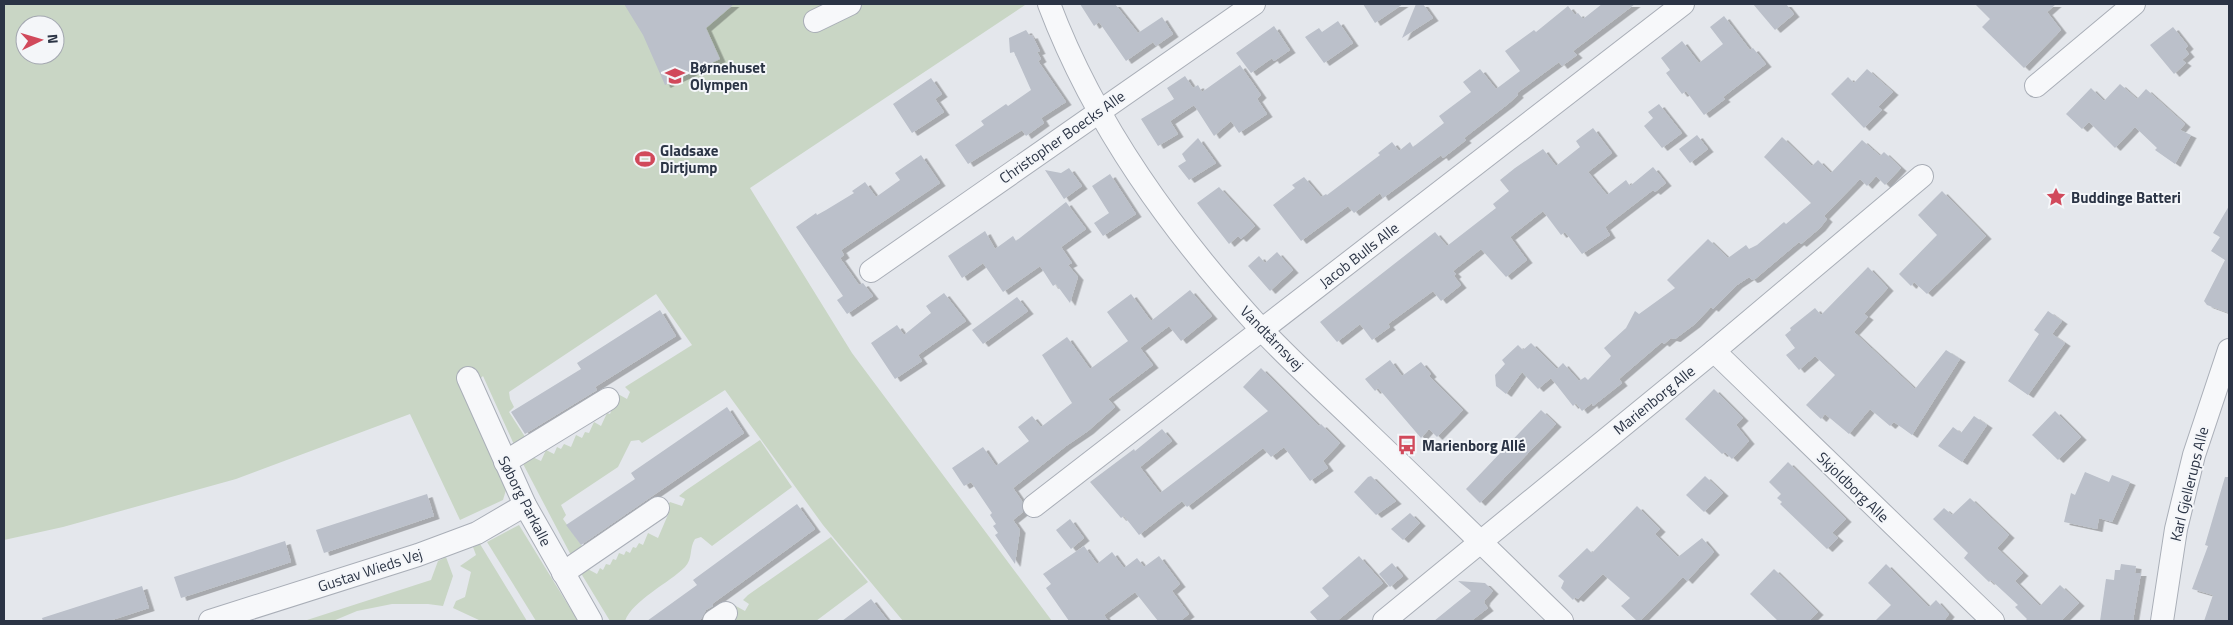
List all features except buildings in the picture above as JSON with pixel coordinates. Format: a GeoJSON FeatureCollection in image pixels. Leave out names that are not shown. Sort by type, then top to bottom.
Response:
{"type":"FeatureCollection","features":[{"type":"Feature","properties":{"kind":"street"},"geometry":{"type":"LineString","coordinates":[[815,21],[850,4]]}},
{"type":"Feature","properties":{"kind":"street","name":"Vandtårnsvej"},"geometry":{"type":"LineString","coordinates":[[1049,4],[1067,49],[1099,111],[1154,201],[1204,264],[1262,330],[1562,621]]}},
{"type":"Feature","properties":{"kind":"street","name":"Christopher Boecks Alle"},"geometry":{"type":"LineString","coordinates":[[871,271],[1254,4]]}},
{"type":"Feature","properties":{"kind":"street","name":"Jacob Bulls Alle"},"geometry":{"type":"LineString","coordinates":[[1034,506],[1684,4]]}},
{"type":"Feature","properties":{"kind":"street"},"geometry":{"type":"LineString","coordinates":[[2036,86],[2134,4]]}},
{"type":"Feature","properties":{"kind":"street","name":"Marienborg Alle"},"geometry":{"type":"LineString","coordinates":[[1384,621],[1482,543],[1922,176]]}},
{"type":"Feature","properties":{"kind":"street","name":"Karl Gjellerups Alle"},"geometry":{"type":"LineString","coordinates":[[2162,621],[2176,529],[2194,455],[2229,350]]}},
{"type":"Feature","properties":{"kind":"street","name":"Skjoldborg Alle"},"geometry":{"type":"LineString","coordinates":[[1714,351],[1993,621]]}},
{"type":"Feature","properties":{"kind":"street","name":"Søborg Parkalle"},"geometry":{"type":"LineString","coordinates":[[468,378],[525,505],[591,621]]}},
{"type":"Feature","properties":{"kind":"street"},"geometry":{"type":"LineString","coordinates":[[505,462],[608,399]]}},
{"type":"Feature","properties":{"kind":"street","name":"Gustav Wieds Vej"},"geometry":{"type":"LineString","coordinates":[[210,621],[467,537],[525,505]]}},
{"type":"Feature","properties":{"kind":"street"},"geometry":{"type":"LineString","coordinates":[[563,573],[658,508]]}},
{"type":"Feature","properties":{"kind":"green space"},"geometry":{"type":"Polygon","coordinates":[[[4,4],[1025,5],[750,188],[852,353],[1052,621],[903,621],[823,525],[725,390],[642,443],[639,440],[631,441],[618,467],[561,505],[566,515],[563,519],[584,549],[574,561],[521,460],[526,454],[541,461],[546,450],[554,454],[557,447],[561,449],[564,444],[571,447],[576,435],[582,438],[585,432],[589,433],[594,422],[601,426],[607,413],[610,414],[618,394],[627,399],[630,392],[625,387],[692,345],[656,294],[509,392],[514,407],[509,412],[529,443],[516,449],[483,376],[465,393],[506,490],[503,500],[460,520],[410,414],[236,479],[63,527],[4,540],[4,4]]]}},
{"type":"Feature","properties":{"kind":"green space"},"geometry":{"type":"Polygon","coordinates":[[[760,440],[792,487],[712,546],[701,537],[695,539],[689,561],[685,567],[643,599],[629,613],[625,621],[610,621],[579,570],[584,567],[597,574],[600,568],[603,570],[606,564],[610,565],[613,559],[616,560],[619,553],[624,555],[626,551],[630,553],[633,547],[636,548],[639,543],[643,545],[648,533],[658,538],[670,510],[666,507],[670,502],[682,506],[685,499],[679,496],[760,440]]]}},
{"type":"Feature","properties":{"kind":"green space"},"geometry":{"type":"Polygon","coordinates":[[[519,525],[578,621],[536,621],[487,542],[519,525]]]}},
{"type":"Feature","properties":{"kind":"green space"},"geometry":{"type":"Polygon","coordinates":[[[831,537],[868,582],[816,621],[732,621],[730,611],[734,605],[745,611],[749,604],[743,600],[748,595],[831,537]]]}},
{"type":"Feature","properties":{"kind":"green space"},"geometry":{"type":"Polygon","coordinates":[[[480,544],[527,621],[481,621],[453,608],[456,601],[465,597],[471,572],[460,566],[476,555],[473,547],[480,544]]]}},
{"type":"Feature","properties":{"kind":"green space"},"geometry":{"type":"Polygon","coordinates":[[[446,557],[453,576],[443,606],[392,604],[357,611],[333,621],[304,621],[431,580],[438,561],[446,557]]]}},
{"type":"Feature","properties":{"kind":"place","name":"Børnehuset Olympen"},"geometry":{"type":"Point","coordinates":[675,76]}},
{"type":"Feature","properties":{"kind":"place","name":"Gladsaxe Dirtjump"},"geometry":{"type":"Point","coordinates":[645,159]}},
{"type":"Feature","properties":{"kind":"place","name":"Buddinge Batteri"},"geometry":{"type":"Point","coordinates":[2056,197]}},
{"type":"Feature","properties":{"kind":"place","name":"Marienborg Allé"},"geometry":{"type":"Point","coordinates":[1407,445]}}]}
